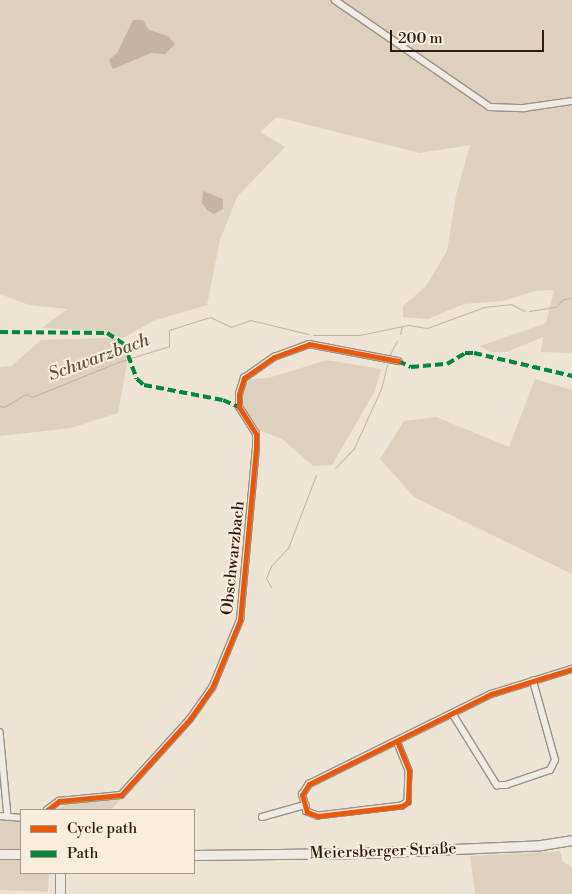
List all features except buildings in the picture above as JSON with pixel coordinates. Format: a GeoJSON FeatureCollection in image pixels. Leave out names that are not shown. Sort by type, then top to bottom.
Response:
{"type":"FeatureCollection","features":[{"type":"Feature","properties":{"kind":"main road","name":"Meiersberger Straße"},"geometry":{"type":"LineString","coordinates":[[195,855],[361,853],[541,845],[572,840]]}},
{"type":"Feature","properties":{"kind":"main road"},"geometry":{"type":"LineString","coordinates":[[0,854],[20,854]]}},
{"type":"Feature","properties":{"kind":"main road"},"geometry":{"type":"LineString","coordinates":[[60,874],[60,894]]}},
{"type":"Feature","properties":{"kind":"street"},"geometry":{"type":"LineString","coordinates":[[335,0],[490,107],[500,110],[572,101]]}},
{"type":"Feature","properties":{"kind":"street","name":"Obschwarzbach"},"geometry":{"type":"LineString","coordinates":[[49,809],[59,802],[121,795],[190,719],[212,688],[240,620],[256,447],[256,434],[239,408],[239,394],[244,378],[274,357],[309,344],[398,361]]}},
{"type":"Feature","properties":{"kind":"street"},"geometry":{"type":"LineString","coordinates":[[397,742],[409,771],[408,802],[402,806],[318,816],[307,812],[302,795],[309,784],[492,694],[572,669]]}},
{"type":"Feature","properties":{"kind":"street"},"geometry":{"type":"LineString","coordinates":[[453,714],[497,785],[506,785],[550,770],[555,760],[533,681]]}},
{"type":"Feature","properties":{"kind":"street"},"geometry":{"type":"LineString","coordinates":[[0,732],[8,817]]}},
{"type":"Feature","properties":{"kind":"street"},"geometry":{"type":"LineString","coordinates":[[262,817],[305,806]]}},
{"type":"Feature","properties":{"kind":"street"},"geometry":{"type":"LineString","coordinates":[[0,816],[20,818]]}},
{"type":"Feature","properties":{"kind":"shaded area"},"geometry":{"type":"Polygon","coordinates":[[[0,0],[572,0],[572,353],[541,352],[543,337],[507,352],[490,352],[480,346],[546,323],[554,290],[535,291],[503,301],[464,304],[428,319],[403,317],[403,306],[426,286],[447,251],[456,195],[470,145],[420,153],[277,117],[260,132],[285,147],[237,197],[220,240],[207,305],[153,321],[123,338],[100,331],[42,328],[67,309],[29,305],[0,294],[0,0]]]}},
{"type":"Feature","properties":{"kind":"shaded area"},"geometry":{"type":"Polygon","coordinates":[[[133,20],[143,20],[149,30],[168,36],[175,44],[165,54],[151,53],[113,69],[109,60],[117,53],[133,20]]]}},
{"type":"Feature","properties":{"kind":"shaded area"},"geometry":{"type":"Polygon","coordinates":[[[203,191],[223,199],[223,209],[214,214],[207,210],[202,203],[203,191]]]}},
{"type":"Feature","properties":{"kind":"shaded area"},"geometry":{"type":"Polygon","coordinates":[[[115,338],[125,350],[127,364],[118,413],[71,428],[0,436],[0,367],[11,366],[41,340],[115,338]]]}},
{"type":"Feature","properties":{"kind":"shaded area"},"geometry":{"type":"Polygon","coordinates":[[[327,360],[381,369],[375,391],[332,465],[313,466],[282,439],[259,430],[243,404],[243,390],[250,379],[268,378],[327,360]]]}},
{"type":"Feature","properties":{"kind":"shaded area"},"geometry":{"type":"Polygon","coordinates":[[[535,379],[572,390],[572,574],[414,497],[380,459],[404,421],[436,417],[509,447],[535,379]]]}},
{"type":"Feature","properties":{"kind":"shaded area"},"geometry":{"type":"Polygon","coordinates":[[[120,800],[112,809],[58,809],[69,803],[120,800]]]}},
{"type":"Feature","properties":{"kind":"shaded area"},"geometry":{"type":"Polygon","coordinates":[[[0,818],[20,821],[20,874],[49,874],[48,892],[0,890],[0,818]]]}},
{"type":"Feature","properties":{"kind":"shaded area"},"geometry":{"type":"Polygon","coordinates":[[[560,851],[563,862],[572,867],[572,894],[475,894],[470,856],[560,851]]]}},
{"type":"Feature","properties":{"kind":"waterway","name":"Schwarzbach"},"geometry":{"type":"LineString","coordinates":[[529,311],[555,307],[564,299],[572,298]]}},
{"type":"Feature","properties":{"kind":"waterway","name":"Schwarzbach"},"geometry":{"type":"LineString","coordinates":[[313,335],[359,335],[408,325],[427,328],[484,307],[511,304],[524,311]]}},
{"type":"Feature","properties":{"kind":"waterway","name":"Schwarzbach"},"geometry":{"type":"LineString","coordinates":[[0,406],[4,407],[26,394],[32,397],[118,362],[169,346],[169,330],[210,317],[231,327],[250,320],[308,334]]}},
{"type":"Feature","properties":{"kind":"waterway","name":"Schwarzbach"},"geometry":{"type":"LineString","coordinates":[[400,334],[402,326]]}},
{"type":"Feature","properties":{"kind":"waterway"},"geometry":{"type":"LineString","coordinates":[[390,354],[397,341]]}},
{"type":"Feature","properties":{"kind":"waterway"},"geometry":{"type":"LineString","coordinates":[[335,468],[354,448],[381,389],[387,365]]}},
{"type":"Feature","properties":{"kind":"waterway"},"geometry":{"type":"LineString","coordinates":[[271,587],[266,578],[271,566],[288,548],[316,475]]}},
{"type":"Feature","properties":{"kind":"marked path"},"geometry":{"type":"LineString","coordinates":[[0,332],[107,333],[124,344],[137,379],[144,385],[223,400],[239,407]]}},
{"type":"Feature","properties":{"kind":"marked path"},"geometry":{"type":"LineString","coordinates":[[398,361],[411,367],[447,364],[465,353],[474,353],[572,376]]}},
{"type":"Feature","properties":{"kind":"cycle path"},"geometry":{"type":"LineString","coordinates":[[48,809],[59,801],[121,795],[190,719],[212,688],[240,620],[256,447],[256,434],[239,407],[239,394],[244,378],[274,357],[309,344],[398,361]]}},
{"type":"Feature","properties":{"kind":"cycle path"},"geometry":{"type":"LineString","coordinates":[[397,741],[409,771],[408,802],[402,806],[318,816],[307,812],[302,795],[309,784],[491,694],[572,669]]}}]}
